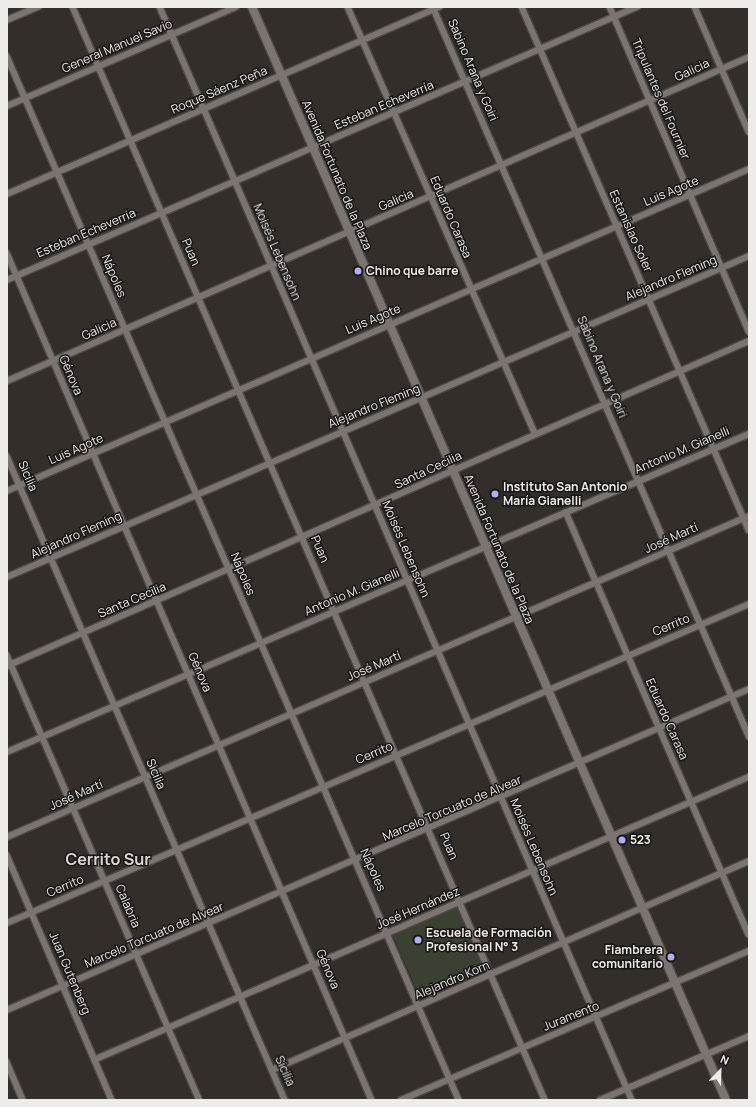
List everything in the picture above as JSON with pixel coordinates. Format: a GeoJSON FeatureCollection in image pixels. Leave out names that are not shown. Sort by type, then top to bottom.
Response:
{"type":"FeatureCollection","features":[{"type":"Feature","properties":{"kind":"main road","name":"Avenida Fortunato de la Plaza"},"geometry":{"type":"LineString","coordinates":[[252,7],[726,1100]]}},
{"type":"Feature","properties":{"kind":"street"},"geometry":{"type":"LineString","coordinates":[[7,20],[38,7]]}},
{"type":"Feature","properties":{"kind":"street","name":"Puan"},"geometry":{"type":"LineString","coordinates":[[73,7],[430,829],[545,1100]]}},
{"type":"Feature","properties":{"kind":"street","name":"Moisés Lebensohn"},"geometry":{"type":"LineString","coordinates":[[160,7],[632,1100]]}},
{"type":"Feature","properties":{"kind":"street","name":"General Manuel Savio"},"geometry":{"type":"LineString","coordinates":[[7,106],[236,7]]}},
{"type":"Feature","properties":{"kind":"street","name":"Eduardo Carasa"},"geometry":{"type":"LineString","coordinates":[[348,7],[470,290],[535,434]]}},
{"type":"Feature","properties":{"kind":"street","name":"Estanislao Soler"},"geometry":{"type":"LineString","coordinates":[[522,7],[714,449],[746,517],[749,530]]}},
{"type":"Feature","properties":{"kind":"street","name":"Tripulantes del Fournier"},"geometry":{"type":"LineString","coordinates":[[610,7],[689,195],[749,332]]}},
{"type":"Feature","properties":{"kind":"street","name":"Esteban Echeverría"},"geometry":{"type":"LineString","coordinates":[[7,280],[637,7]]}},
{"type":"Feature","properties":{"kind":"street"},"geometry":{"type":"LineString","coordinates":[[695,7],[749,132]]}},
{"type":"Feature","properties":{"kind":"street","name":"Roque Sáenz Peña"},"geometry":{"type":"LineString","coordinates":[[7,194],[436,8]]}},
{"type":"Feature","properties":{"kind":"street","name":"Sabino Arana y Goiri"},"geometry":{"type":"LineString","coordinates":[[436,8],[502,166],[544,258],[574,332],[749,736]]}},
{"type":"Feature","properties":{"kind":"street","name":"Nápoles"},"geometry":{"type":"LineString","coordinates":[[7,56],[291,714],[389,933],[459,1100]]}},
{"type":"Feature","properties":{"kind":"street","name":"Galicia"},"geometry":{"type":"LineString","coordinates":[[7,381],[749,57]]}},
{"type":"Feature","properties":{"kind":"street","name":"Luis Agote"},"geometry":{"type":"LineString","coordinates":[[7,491],[749,169]]}},
{"type":"Feature","properties":{"kind":"street","name":"Génova"},"geometry":{"type":"LineString","coordinates":[[7,253],[372,1100]]}},
{"type":"Feature","properties":{"kind":"street","name":"Alejandro Fleming"},"geometry":{"type":"LineString","coordinates":[[7,577],[749,256]]}},
{"type":"Feature","properties":{"kind":"street","name":"Santa Cecilia"},"geometry":{"type":"LineString","coordinates":[[9,665],[375,507],[452,470],[749,341]]}},
{"type":"Feature","properties":{"kind":"street","name":"Antonio M. Gianelli"},"geometry":{"type":"LineString","coordinates":[[7,752],[749,434]]}},
{"type":"Feature","properties":{"kind":"street","name":"Sicilia"},"geometry":{"type":"LineString","coordinates":[[7,456],[285,1100]]}},
{"type":"Feature","properties":{"kind":"street","name":"Eduardo Carasa"},"geometry":{"type":"LineString","coordinates":[[566,512],[749,934]]}},
{"type":"Feature","properties":{"kind":"street","name":"José Martí"},"geometry":{"type":"LineString","coordinates":[[7,837],[365,682],[438,652],[746,517]]}},
{"type":"Feature","properties":{"kind":"street","name":"Cerrito"},"geometry":{"type":"LineString","coordinates":[[7,923],[749,604]]}},
{"type":"Feature","properties":{"kind":"street","name":"Calabria"},"geometry":{"type":"LineString","coordinates":[[7,655],[9,665],[43,737],[200,1100]]}},
{"type":"Feature","properties":{"kind":"street","name":"Marcelo Torcuato de Alvear"},"geometry":{"type":"LineString","coordinates":[[7,1010],[580,765],[749,689]]}},
{"type":"Feature","properties":{"kind":"street","name":"José Hernández"},"geometry":{"type":"LineString","coordinates":[[96,1059],[749,777]]}},
{"type":"Feature","properties":{"kind":"street","name":"Juan Gutenberg"},"geometry":{"type":"LineString","coordinates":[[7,855],[96,1059],[112,1100]]}},
{"type":"Feature","properties":{"kind":"street","name":"Alejandro Korn"},"geometry":{"type":"LineString","coordinates":[[272,1070],[749,861]]}},
{"type":"Feature","properties":{"kind":"street","name":"Juramento"},"geometry":{"type":"LineString","coordinates":[[401,1100],[596,1018],[749,951]]}},
{"type":"Feature","properties":{"kind":"street"},"geometry":{"type":"LineString","coordinates":[[600,1100],[706,1056],[749,1036]]}},
{"type":"Feature","properties":{"kind":"street"},"geometry":{"type":"LineString","coordinates":[[7,1062],[23,1100]]}},
{"type":"Feature","properties":{"kind":"green space"},"geometry":{"type":"Polygon","coordinates":[[[457,903],[486,968],[420,997],[391,932],[457,903]]]}},
{"type":"Feature","properties":{"kind":"place","name":"Chino que barre"},"geometry":{"type":"Point","coordinates":[358,271]}},
{"type":"Feature","properties":{"kind":"place","name":"Instituto San Antonio María Gianelli"},"geometry":{"type":"Point","coordinates":[495,494]}},
{"type":"Feature","properties":{"kind":"place","name":"523"},"geometry":{"type":"Point","coordinates":[622,840]}},
{"type":"Feature","properties":{"kind":"place","name":"Escuela de Formación Profesional N° 3"},"geometry":{"type":"Point","coordinates":[418,940]}},
{"type":"Feature","properties":{"kind":"place","name":"Fiambrera comunitario"},"geometry":{"type":"Point","coordinates":[671,957]}},
{"type":"Feature","properties":{"kind":"district","name":"Cerrito Sur"},"geometry":{"type":"Point","coordinates":[108,859]}}]}
